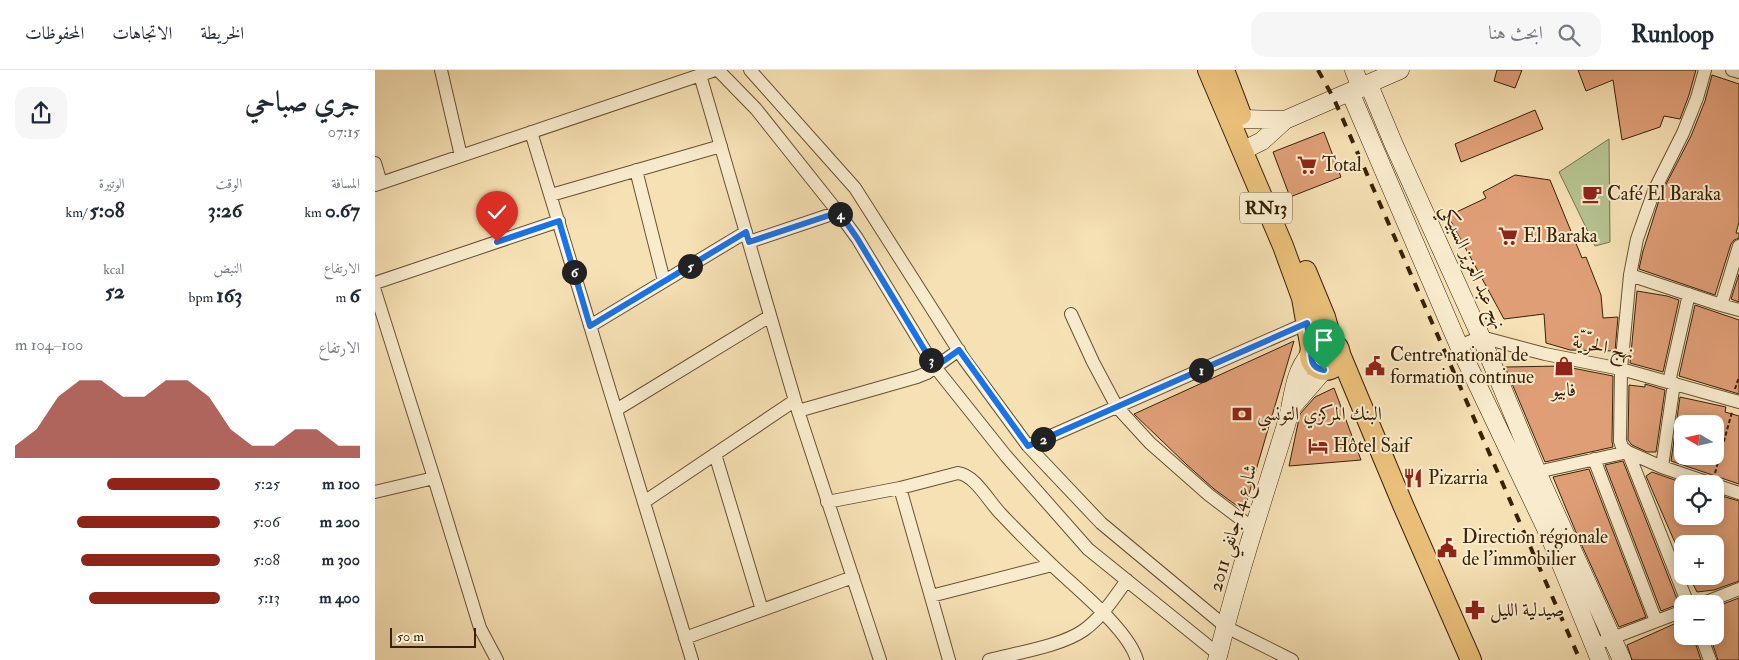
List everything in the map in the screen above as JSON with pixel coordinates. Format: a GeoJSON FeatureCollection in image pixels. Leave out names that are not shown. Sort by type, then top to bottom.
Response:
{"type":"FeatureCollection","features":[{"type":"Feature","properties":{"kind":"main road","name":"RN13"},"geometry":{"type":"LineString","coordinates":[[1208,70],[1236,121],[1325,317],[1331,359]]}},
{"type":"Feature","properties":{"kind":"main road","name":"RN13"},"geometry":{"type":"LineString","coordinates":[[1224,70],[1236,121]]}},
{"type":"Feature","properties":{"kind":"main road","name":"RN13"},"geometry":{"type":"LineString","coordinates":[[1248,148],[1302,298],[1310,351]]}},
{"type":"Feature","properties":{"kind":"main road"},"geometry":{"type":"LineString","coordinates":[[1310,351],[1317,342],[1322,340],[1341,377],[1356,395],[1471,660]]}},
{"type":"Feature","properties":{"kind":"street"},"geometry":{"type":"LineString","coordinates":[[441,70],[461,156]]}},
{"type":"Feature","properties":{"kind":"street"},"geometry":{"type":"LineString","coordinates":[[375,163],[378,184],[716,70],[756,109],[839,212],[857,238],[935,367],[1006,456],[1088,549],[1217,657]]}},
{"type":"Feature","properties":{"kind":"street"},"geometry":{"type":"LineString","coordinates":[[750,70],[855,188],[959,350],[1028,446],[1101,523],[1226,627],[1292,660]]}},
{"type":"Feature","properties":{"kind":"street","name":"نهج عبد العزيز السبيكي"},"geometry":{"type":"LineString","coordinates":[[1354,70],[1459,346],[1550,537],[1597,653]]}},
{"type":"Feature","properties":{"kind":"street"},"geometry":{"type":"LineString","coordinates":[[1248,148],[1272,133],[1285,120],[1400,70]]}},
{"type":"Feature","properties":{"kind":"street"},"geometry":{"type":"LineString","coordinates":[[1686,475],[1627,452],[1622,447],[1620,441],[1621,369],[1630,275],[1637,239],[1653,191],[1683,133],[1697,98],[1705,70]]}},
{"type":"Feature","properties":{"kind":"street"},"geometry":{"type":"LineString","coordinates":[[1732,70],[1739,72]]}},
{"type":"Feature","properties":{"kind":"street"},"geometry":{"type":"LineString","coordinates":[[700,75],[796,406],[853,577],[877,659]]}},
{"type":"Feature","properties":{"kind":"street","name":"نهج عبد العزيز السبيكي"},"geometry":{"type":"LineString","coordinates":[[1360,88],[1394,145],[1481,337],[1537,472],[1622,660]]}},
{"type":"Feature","properties":{"kind":"street"},"geometry":{"type":"LineString","coordinates":[[1236,121],[1285,120]]}},
{"type":"Feature","properties":{"kind":"street"},"geometry":{"type":"LineString","coordinates":[[531,132],[692,660]]}},
{"type":"Feature","properties":{"kind":"street"},"geometry":{"type":"LineString","coordinates":[[551,195],[721,146]]}},
{"type":"Feature","properties":{"kind":"street"},"geometry":{"type":"LineString","coordinates":[[636,170],[664,281]]}},
{"type":"Feature","properties":{"kind":"street"},"geometry":{"type":"LineString","coordinates":[[590,326],[664,281],[747,237],[839,212]]}},
{"type":"Feature","properties":{"kind":"street"},"geometry":{"type":"LineString","coordinates":[[375,283],[559,221]]}},
{"type":"Feature","properties":{"kind":"street"},"geometry":{"type":"LineString","coordinates":[[1721,305],[1739,246]]}},
{"type":"Feature","properties":{"kind":"street"},"geometry":{"type":"LineString","coordinates":[[1630,275],[1739,310]]}},
{"type":"Feature","properties":{"kind":"street"},"geometry":{"type":"LineString","coordinates":[[375,291],[480,628],[497,660]]}},
{"type":"Feature","properties":{"kind":"street"},"geometry":{"type":"LineString","coordinates":[[1662,467],[1672,383],[1689,294]]}},
{"type":"Feature","properties":{"kind":"street"},"geometry":{"type":"LineString","coordinates":[[1071,314],[1093,362],[1117,407],[1150,443],[1209,495],[1254,529]]}},
{"type":"Feature","properties":{"kind":"street"},"geometry":{"type":"LineString","coordinates":[[616,410],[770,316]]}},
{"type":"Feature","properties":{"kind":"street"},"geometry":{"type":"LineString","coordinates":[[1028,446],[1307,323]]}},
{"type":"Feature","properties":{"kind":"street"},"geometry":{"type":"LineString","coordinates":[[1459,346],[1481,337]]}},
{"type":"Feature","properties":{"kind":"street","name":"نهج الحرّيّة"},"geometry":{"type":"LineString","coordinates":[[1481,337],[1545,354],[1621,369],[1737,401]]}},
{"type":"Feature","properties":{"kind":"street"},"geometry":{"type":"LineString","coordinates":[[644,502],[715,454],[796,406],[917,377],[927,373],[959,350]]}},
{"type":"Feature","properties":{"kind":"street","name":"شارع 14 جانفي 2011"},"geometry":{"type":"LineString","coordinates":[[1217,657],[1291,408],[1297,374],[1310,351]]}},
{"type":"Feature","properties":{"kind":"street","name":"شارع 14 جانفي 2011"},"geometry":{"type":"LineString","coordinates":[[1291,408],[1331,359]]}},
{"type":"Feature","properties":{"kind":"street"},"geometry":{"type":"LineString","coordinates":[[1537,472],[1627,452]]}},
{"type":"Feature","properties":{"kind":"street"},"geometry":{"type":"LineString","coordinates":[[1627,452],[1684,595]]}},
{"type":"Feature","properties":{"kind":"street"},"geometry":{"type":"LineString","coordinates":[[715,454],[762,610]]}},
{"type":"Feature","properties":{"kind":"street"},"geometry":{"type":"LineString","coordinates":[[1595,459],[1657,621]]}},
{"type":"Feature","properties":{"kind":"street"},"geometry":{"type":"LineString","coordinates":[[827,502],[900,488],[958,473],[967,475],[1001,514],[1052,566],[1103,612],[1130,645],[1137,660]]}},
{"type":"Feature","properties":{"kind":"street"},"geometry":{"type":"LineString","coordinates":[[375,492],[434,478]]}},
{"type":"Feature","properties":{"kind":"street"},"geometry":{"type":"LineString","coordinates":[[900,488],[949,660]]}},
{"type":"Feature","properties":{"kind":"street"},"geometry":{"type":"LineString","coordinates":[[1724,488],[1739,493]]}},
{"type":"Feature","properties":{"kind":"street"},"geometry":{"type":"LineString","coordinates":[[931,596],[1052,566]]}},
{"type":"Feature","properties":{"kind":"street"},"geometry":{"type":"LineString","coordinates":[[685,638],[853,577]]}},
{"type":"Feature","properties":{"kind":"street"},"geometry":{"type":"LineString","coordinates":[[989,660],[1041,654],[1083,631],[1103,612],[1127,580]]}},
{"type":"Feature","properties":{"kind":"street"},"geometry":{"type":"LineString","coordinates":[[1724,595],[1739,589]]}},
{"type":"Feature","properties":{"kind":"street"},"geometry":{"type":"LineString","coordinates":[[1597,653],[1613,638],[1674,614]]}},
{"type":"Feature","properties":{"kind":"street"},"geometry":{"type":"LineString","coordinates":[[1704,645],[1710,660]]}},
{"type":"Feature","properties":{"kind":"path"},"geometry":{"type":"LineString","coordinates":[[1716,475],[1737,401]]}},
{"type":"Feature","properties":{"kind":"green space"},"geometry":{"type":"Polygon","coordinates":[[[1609,139],[1610,242],[1595,246],[1559,172],[1609,139]]]}},
{"type":"Feature","properties":{"kind":"building"},"geometry":{"type":"Polygon","coordinates":[[[1497,70],[1522,70],[1515,88],[1494,81],[1497,70]]]}},
{"type":"Feature","properties":{"kind":"building"},"geometry":{"type":"Polygon","coordinates":[[[1578,70],[1696,70],[1680,119],[1664,116],[1660,127],[1622,140],[1613,80],[1586,91],[1578,70]]]}},
{"type":"Feature","properties":{"kind":"building"},"geometry":{"type":"Polygon","coordinates":[[[1712,75],[1739,84],[1739,222],[1736,233],[1739,233],[1739,238],[1731,244],[1715,295],[1639,269],[1661,194],[1691,136],[1705,101],[1712,75]]]}},
{"type":"Feature","properties":{"kind":"building"},"geometry":{"type":"Polygon","coordinates":[[[1535,110],[1543,129],[1461,162],[1455,144],[1535,110]]]}},
{"type":"Feature","properties":{"kind":"building"},"geometry":{"type":"Polygon","coordinates":[[[1324,132],[1341,177],[1290,197],[1273,152],[1324,132]]]}},
{"type":"Feature","properties":{"kind":"building","name":"El Baraka"},"geometry":{"type":"Polygon","coordinates":[[[1515,175],[1550,180],[1582,258],[1586,257],[1601,295],[1603,318],[1618,317],[1615,351],[1570,350],[1546,343],[1544,314],[1504,319],[1448,216],[1486,198],[1483,192],[1515,175]]]}},
{"type":"Feature","properties":{"kind":"building"},"geometry":{"type":"Polygon","coordinates":[[[1739,274],[1739,302],[1731,299],[1739,274]]]}},
{"type":"Feature","properties":{"kind":"building"},"geometry":{"type":"Polygon","coordinates":[[[1637,291],[1679,300],[1663,372],[1630,363],[1637,291]]]}},
{"type":"Feature","properties":{"kind":"building"},"geometry":{"type":"Polygon","coordinates":[[[1695,305],[1739,320],[1739,394],[1679,376],[1695,305]]]}},
{"type":"Feature","properties":{"kind":"building"},"geometry":{"type":"Polygon","coordinates":[[[1294,341],[1244,511],[1214,489],[1134,414],[1294,341]]]}},
{"type":"Feature","properties":{"kind":"building"},"geometry":{"type":"Polygon","coordinates":[[[1562,366],[1613,376],[1613,447],[1545,462],[1505,367],[1562,366]]]}},
{"type":"Feature","properties":{"kind":"building"},"geometry":{"type":"Polygon","coordinates":[[[1645,384],[1665,390],[1656,452],[1647,452],[1632,445],[1628,440],[1629,385],[1645,387],[1645,384]]]}},
{"type":"Feature","properties":{"kind":"building"},"geometry":{"type":"Polygon","coordinates":[[[1334,388],[1361,460],[1289,466],[1300,414],[1315,397],[1334,388]]]}},
{"type":"Feature","properties":{"kind":"building"},"geometry":{"type":"Polygon","coordinates":[[[1680,397],[1726,407],[1725,412],[1739,416],[1739,484],[1724,479],[1724,475],[1712,475],[1683,465],[1724,465],[1724,415],[1677,415],[1680,397]]]}},
{"type":"Feature","properties":{"kind":"building"},"geometry":{"type":"Polygon","coordinates":[[[1674,440],[1674,462],[1671,461],[1674,440]]]}},
{"type":"Feature","properties":{"kind":"building"},"geometry":{"type":"Polygon","coordinates":[[[1623,461],[1675,595],[1674,606],[1661,611],[1605,465],[1623,461]]]}},
{"type":"Feature","properties":{"kind":"building"},"geometry":{"type":"Polygon","coordinates":[[[1589,469],[1646,617],[1619,627],[1553,477],[1589,469]]]}},
{"type":"Feature","properties":{"kind":"building"},"geometry":{"type":"Polygon","coordinates":[[[1652,472],[1674,480],[1674,525],[1724,525],[1724,497],[1739,501],[1739,581],[1714,590],[1697,592],[1694,585],[1724,585],[1724,535],[1674,535],[1674,540],[1646,476],[1652,472]]]}},
{"type":"Feature","properties":{"kind":"building"},"geometry":{"type":"Polygon","coordinates":[[[1739,598],[1739,660],[1718,660],[1713,645],[1724,645],[1724,604],[1739,598]]]}},
{"type":"Feature","properties":{"kind":"building"},"geometry":{"type":"Polygon","coordinates":[[[1674,624],[1674,645],[1696,645],[1701,660],[1632,660],[1627,645],[1674,624]]]}},
{"type":"Feature","properties":{"kind":"railway"},"geometry":{"type":"LineString","coordinates":[[1318,70],[1334,99],[1580,660]]}},
{"type":"Feature","properties":{"kind":"place","name":"Total"},"geometry":{"type":"Point","coordinates":[1307,165]}},
{"type":"Feature","properties":{"kind":"place","name":"Café El Baraka"},"geometry":{"type":"Point","coordinates":[1592,194]}},
{"type":"Feature","properties":{"kind":"place","name":"El Baraka"},"geometry":{"type":"Point","coordinates":[1508,236]}},
{"type":"Feature","properties":{"kind":"place","name":"Centre national de formation continue"},"geometry":{"type":"Point","coordinates":[1375,366]}},
{"type":"Feature","properties":{"kind":"place","name":"فابيو"},"geometry":{"type":"Point","coordinates":[1564,366]}},
{"type":"Feature","properties":{"kind":"place","name":"البنك المركزي التونسي"},"geometry":{"type":"Point","coordinates":[1242,414]}},
{"type":"Feature","properties":{"kind":"place","name":"Hôtel Saif"},"geometry":{"type":"Point","coordinates":[1318,446]}},
{"type":"Feature","properties":{"kind":"place","name":"Pizarria"},"geometry":{"type":"Point","coordinates":[1413,478]}},
{"type":"Feature","properties":{"kind":"place","name":"Direction régionale de l'immobilier"},"geometry":{"type":"Point","coordinates":[1447,548]}},
{"type":"Feature","properties":{"kind":"place","name":"صيدلية الليل"},"geometry":{"type":"Point","coordinates":[1475,610]}},
{"type":"Feature","properties":{"kind":"route"},"geometry":{"type":"LineString","coordinates":[[497,242],[559,221],[590,326],[746,232],[749,242],[839,212],[857,238],[935,367],[959,350],[1028,446],[1307,323],[1311,349],[1310,359],[1315,367],[1324,370]]}}]}
